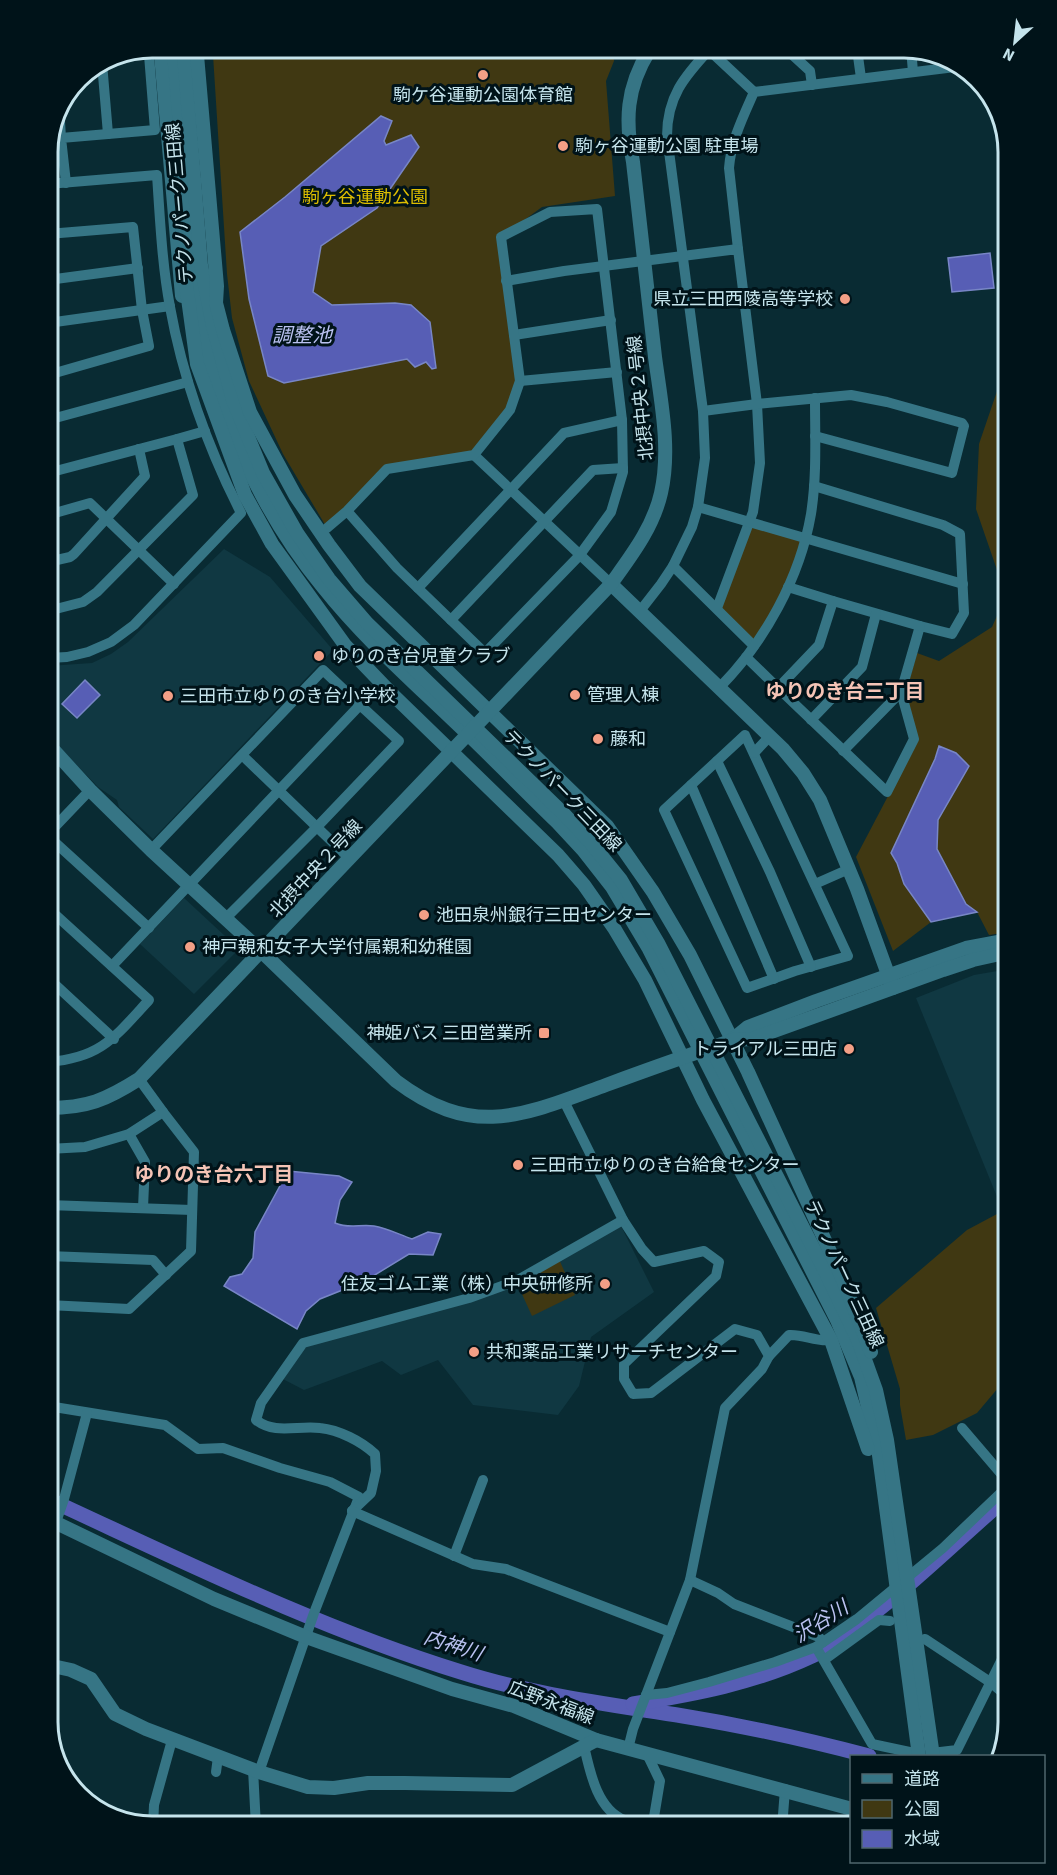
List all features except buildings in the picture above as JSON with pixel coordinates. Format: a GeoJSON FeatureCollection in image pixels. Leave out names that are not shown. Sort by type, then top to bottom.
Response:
{"type":"FeatureCollection","features":[{"type":"Feature","properties":{"kind":"main road"},"geometry":{"type":"LineString","coordinates":[[161,58],[182,294],[190,321]]}},
{"type":"Feature","properties":{"kind":"main road"},"geometry":{"type":"LineString","coordinates":[[170,58],[181,71]]}},
{"type":"Feature","properties":{"kind":"main road","name":"テクノパーク三田線"},"geometry":{"type":"LineString","coordinates":[[175,58],[181,71],[201,265],[213,326],[233,400],[263,473],[297,533],[329,579],[398,654],[591,843],[621,880],[641,912],[858,1340],[876,1390],[897,1498],[900,1573]]}},
{"type":"Feature","properties":{"kind":"main road"},"geometry":{"type":"LineString","coordinates":[[181,71],[184,58]]}},
{"type":"Feature","properties":{"kind":"main road"},"geometry":{"type":"LineString","coordinates":[[197,58],[217,286],[216,303]]}},
{"type":"Feature","properties":{"kind":"main road","name":"北摂中央２号線"},"geometry":{"type":"LineString","coordinates":[[58,1108],[94,1103],[111,1097],[139,1079],[610,584],[633,553],[651,522],[661,495],[666,467],[662,415],[627,120],[633,85],[645,59]]}},
{"type":"Feature","properties":{"kind":"main road","name":"テクノパーク三田線"},"geometry":{"type":"LineString","coordinates":[[181,71],[189,251],[202,328],[222,403],[235,440],[288,538],[321,586],[359,629],[583,850],[612,887],[649,949],[845,1339],[861,1377],[879,1455],[889,1523],[900,1573],[926,1755]]}},
{"type":"Feature","properties":{"kind":"main road"},"geometry":{"type":"LineString","coordinates":[[198,221],[205,239],[223,330],[250,412],[295,495],[360,586],[486,715],[607,826],[653,892],[690,955],[727,1042],[843,1280],[866,1335],[879,1376],[893,1436],[901,1485],[897,1498]]}},
{"type":"Feature","properties":{"kind":"main road"},"geometry":{"type":"LineString","coordinates":[[189,251],[185,273],[197,364],[245,495],[272,543],[345,645],[455,747],[558,855],[584,885],[614,928],[687,1056],[748,1188],[831,1340],[866,1437],[875,1479],[889,1523]]}},
{"type":"Feature","properties":{"kind":"main road"},"geometry":{"type":"LineString","coordinates":[[610,584],[720,687],[770,736],[803,773],[820,800],[849,869],[891,981]]}},
{"type":"Feature","properties":{"kind":"main road"},"geometry":{"type":"LineString","coordinates":[[59,756],[151,850],[262,952],[380,1067],[415,1096],[439,1107],[471,1116],[522,1115],[727,1042],[748,1027],[891,981],[998,954]]}},
{"type":"Feature","properties":{"kind":"main road"},"geometry":{"type":"LineString","coordinates":[[891,981],[966,948],[998,942]]}},
{"type":"Feature","properties":{"kind":"main road","name":"広野永福線"},"geometry":{"type":"LineString","coordinates":[[58,1523],[214,1599],[453,1689],[514,1706],[590,1743],[628,1749],[785,1789],[850,1808]]}},
{"type":"Feature","properties":{"kind":"main road"},"geometry":{"type":"LineString","coordinates":[[58,1667],[91,1679],[115,1714],[172,1740],[308,1786],[334,1788],[368,1783],[512,1785],[590,1743]]}},
{"type":"Feature","properties":{"kind":"street"},"geometry":{"type":"LineString","coordinates":[[60,139],[155,130],[149,58]]}},
{"type":"Feature","properties":{"kind":"street"},"geometry":{"type":"LineString","coordinates":[[640,611],[673,566],[692,527],[698,507],[705,458],[703,411],[667,136],[669,107],[687,74],[701,59]]}},
{"type":"Feature","properties":{"kind":"street"},"geometry":{"type":"LineString","coordinates":[[718,59],[754,92],[946,68]]}},
{"type":"Feature","properties":{"kind":"street"},"geometry":{"type":"LineString","coordinates":[[796,59],[810,71],[812,85]]}},
{"type":"Feature","properties":{"kind":"street"},"geometry":{"type":"LineString","coordinates":[[858,59],[861,78]]}},
{"type":"Feature","properties":{"kind":"street"},"geometry":{"type":"LineString","coordinates":[[911,59],[913,72]]}},
{"type":"Feature","properties":{"kind":"street"},"geometry":{"type":"LineString","coordinates":[[103,73],[108,134]]}},
{"type":"Feature","properties":{"kind":"street"},"geometry":{"type":"LineString","coordinates":[[717,608],[753,512],[760,463],[757,404],[729,168],[730,155],[737,132],[754,92]]}},
{"type":"Feature","properties":{"kind":"street"},"geometry":{"type":"LineString","coordinates":[[59,152],[66,183]]}},
{"type":"Feature","properties":{"kind":"street"},"geometry":{"type":"LineString","coordinates":[[59,183],[157,175],[170,306],[188,382],[219,470],[241,513],[134,625],[111,642],[88,652],[59,657]]}},
{"type":"Feature","properties":{"kind":"street"},"geometry":{"type":"LineString","coordinates":[[327,528],[347,511],[387,469],[474,455],[510,410],[520,381],[501,237],[550,212],[597,209],[622,420],[623,468],[611,512],[579,556],[485,653],[397,568],[347,511]]}},
{"type":"Feature","properties":{"kind":"street"},"geometry":{"type":"LineString","coordinates":[[59,233],[133,227],[142,310],[149,346],[59,372]]}},
{"type":"Feature","properties":{"kind":"street"},"geometry":{"type":"LineString","coordinates":[[506,281],[738,249]]}},
{"type":"Feature","properties":{"kind":"street"},"geometry":{"type":"LineString","coordinates":[[59,279],[138,268]]}},
{"type":"Feature","properties":{"kind":"street"},"geometry":{"type":"LineString","coordinates":[[59,321],[170,306]]}},
{"type":"Feature","properties":{"kind":"street"},"geometry":{"type":"LineString","coordinates":[[514,335],[611,321]]}},
{"type":"Feature","properties":{"kind":"street"},"geometry":{"type":"LineString","coordinates":[[520,381],[617,372]]}},
{"type":"Feature","properties":{"kind":"street"},"geometry":{"type":"LineString","coordinates":[[59,417],[188,382]]}},
{"type":"Feature","properties":{"kind":"street"},"geometry":{"type":"LineString","coordinates":[[703,411],[850,395],[866,397],[951,420],[964,426],[952,473],[815,436]]}},
{"type":"Feature","properties":{"kind":"street"},"geometry":{"type":"LineString","coordinates":[[720,687],[754,646],[788,587],[805,538],[811,513],[813,486],[814,398]]}},
{"type":"Feature","properties":{"kind":"street"},"geometry":{"type":"LineString","coordinates":[[418,588],[564,433],[622,420]]}},
{"type":"Feature","properties":{"kind":"street"},"geometry":{"type":"LineString","coordinates":[[59,470],[205,431]]}},
{"type":"Feature","properties":{"kind":"street"},"geometry":{"type":"LineString","coordinates":[[59,608],[83,602],[97,592],[193,495],[177,439]]}},
{"type":"Feature","properties":{"kind":"street"},"geometry":{"type":"LineString","coordinates":[[59,560],[74,554],[145,476],[139,449]]}},
{"type":"Feature","properties":{"kind":"street"},"geometry":{"type":"LineString","coordinates":[[474,455],[610,584]]}},
{"type":"Feature","properties":{"kind":"street"},"geometry":{"type":"LineString","coordinates":[[451,620],[593,470],[623,468]]}},
{"type":"Feature","properties":{"kind":"street"},"geometry":{"type":"LineString","coordinates":[[788,587],[952,634],[964,614],[960,534],[943,525],[813,486]]}},
{"type":"Feature","properties":{"kind":"street"},"geometry":{"type":"LineString","coordinates":[[59,512],[90,503],[174,584]]}},
{"type":"Feature","properties":{"kind":"street"},"geometry":{"type":"LineString","coordinates":[[698,507],[963,584]]}},
{"type":"Feature","properties":{"kind":"street"},"geometry":{"type":"LineString","coordinates":[[673,566],[754,646]]}},
{"type":"Feature","properties":{"kind":"street"},"geometry":{"type":"LineString","coordinates":[[778,688],[819,645],[833,601]]}},
{"type":"Feature","properties":{"kind":"street"},"geometry":{"type":"LineString","coordinates":[[811,720],[862,667],[876,614]]}},
{"type":"Feature","properties":{"kind":"street"},"geometry":{"type":"LineString","coordinates":[[843,751],[901,692],[920,626]]}},
{"type":"Feature","properties":{"kind":"street"},"geometry":{"type":"LineString","coordinates":[[746,657],[887,792],[915,739],[901,692]]}},
{"type":"Feature","properties":{"kind":"street"},"geometry":{"type":"LineString","coordinates":[[151,850],[323,670],[399,741],[225,919]]}},
{"type":"Feature","properties":{"kind":"street"},"geometry":{"type":"LineString","coordinates":[[112,966],[360,705]]}},
{"type":"Feature","properties":{"kind":"street"},"geometry":{"type":"LineString","coordinates":[[745,735],[754,753],[848,956],[747,988],[664,810],[745,735]]}},
{"type":"Feature","properties":{"kind":"street"},"geometry":{"type":"LineString","coordinates":[[754,753],[770,736]]}},
{"type":"Feature","properties":{"kind":"street"},"geometry":{"type":"LineString","coordinates":[[243,756],[350,859]]}},
{"type":"Feature","properties":{"kind":"street"},"geometry":{"type":"LineString","coordinates":[[717,761],[770,872],[811,967]]}},
{"type":"Feature","properties":{"kind":"street"},"geometry":{"type":"LineString","coordinates":[[691,785],[774,979]]}},
{"type":"Feature","properties":{"kind":"street"},"geometry":{"type":"LineString","coordinates":[[59,824],[90,790]]}},
{"type":"Feature","properties":{"kind":"street"},"geometry":{"type":"LineString","coordinates":[[59,845],[149,928]]}},
{"type":"Feature","properties":{"kind":"street"},"geometry":{"type":"LineString","coordinates":[[815,884],[849,869]]}},
{"type":"Feature","properties":{"kind":"street"},"geometry":{"type":"LineString","coordinates":[[58,1061],[76,1059],[97,1051],[114,1039],[149,1000],[59,918]]}},
{"type":"Feature","properties":{"kind":"street"},"geometry":{"type":"LineString","coordinates":[[58,988],[114,1039]]}},
{"type":"Feature","properties":{"kind":"street"},"geometry":{"type":"LineString","coordinates":[[58,1306],[129,1309],[191,1251],[194,1152],[139,1079]]}},
{"type":"Feature","properties":{"kind":"street"},"geometry":{"type":"LineString","coordinates":[[564,1101],[624,1220],[642,1249],[654,1262],[704,1251],[719,1262],[716,1276],[624,1364],[624,1379],[633,1394],[651,1393],[735,1329],[757,1335],[769,1356]]}},
{"type":"Feature","properties":{"kind":"street"},"geometry":{"type":"LineString","coordinates":[[58,1148],[85,1147],[129,1134],[164,1112]]}},
{"type":"Feature","properties":{"kind":"street"},"geometry":{"type":"LineString","coordinates":[[129,1134],[145,1162],[143,1208]]}},
{"type":"Feature","properties":{"kind":"street"},"geometry":{"type":"LineString","coordinates":[[58,1206],[192,1210]]}},
{"type":"Feature","properties":{"kind":"street"},"geometry":{"type":"LineString","coordinates":[[352,1511],[371,1493],[376,1471],[375,1454],[367,1447],[332,1429],[317,1427],[274,1429],[256,1420],[261,1403],[303,1343],[469,1298],[516,1281],[624,1220]]}},
{"type":"Feature","properties":{"kind":"street"},"geometry":{"type":"LineString","coordinates":[[58,1256],[153,1260],[166,1275]]}},
{"type":"Feature","properties":{"kind":"street"},"geometry":{"type":"LineString","coordinates":[[628,1749],[633,1729],[690,1580],[725,1408],[762,1369],[769,1356],[789,1335],[800,1334],[819,1342],[831,1340]]}},
{"type":"Feature","properties":{"kind":"street"},"geometry":{"type":"LineString","coordinates":[[58,1408],[165,1425],[198,1449],[222,1448],[330,1482],[359,1497],[256,1770],[255,1816]]}},
{"type":"Feature","properties":{"kind":"street"},"geometry":{"type":"LineString","coordinates":[[58,1509],[64,1499],[87,1413]]}},
{"type":"Feature","properties":{"kind":"street"},"geometry":{"type":"LineString","coordinates":[[962,1428],[998,1471]]}},
{"type":"Feature","properties":{"kind":"street"},"geometry":{"type":"LineString","coordinates":[[454,1556],[483,1480]]}},
{"type":"Feature","properties":{"kind":"street"},"geometry":{"type":"LineString","coordinates":[[646,1695],[709,1682],[775,1662],[820,1644],[857,1619],[943,1548],[998,1495]]}},
{"type":"Feature","properties":{"kind":"street"},"geometry":{"type":"LineString","coordinates":[[352,1511],[472,1564],[506,1569],[670,1632]]}},
{"type":"Feature","properties":{"kind":"street"},"geometry":{"type":"LineString","coordinates":[[690,1580],[718,1593],[734,1604],[819,1637],[824,1660],[872,1744],[926,1755],[957,1750],[998,1666]]}},
{"type":"Feature","properties":{"kind":"street"},"geometry":{"type":"LineString","coordinates":[[824,1660],[879,1620],[890,1621]]}},
{"type":"Feature","properties":{"kind":"street"},"geometry":{"type":"LineString","coordinates":[[925,1639],[998,1689]]}},
{"type":"Feature","properties":{"kind":"street"},"geometry":{"type":"LineString","coordinates":[[154,1816],[154,1805],[172,1740]]}},
{"type":"Feature","properties":{"kind":"street"},"geometry":{"type":"LineString","coordinates":[[590,1743],[599,1795],[610,1812],[618,1816]]}},
{"type":"Feature","properties":{"kind":"street"},"geometry":{"type":"LineString","coordinates":[[648,1755],[660,1781],[654,1816]]}},
{"type":"Feature","properties":{"kind":"street"},"geometry":{"type":"LineString","coordinates":[[216,1772],[218,1757]]}},
{"type":"Feature","properties":{"kind":"street"},"geometry":{"type":"LineString","coordinates":[[783,1816],[785,1789]]}},
{"type":"Feature","properties":{"kind":"shaded area","name":"三田市立ゆりのき台小学校"},"geometry":{"type":"Polygon","coordinates":[[[224,549],[270,577],[333,650],[153,839],[119,807],[117,800],[98,787],[59,745],[59,665],[92,663],[128,642],[224,549]]]}},
{"type":"Feature","properties":{"kind":"shaded area","name":"神戸親和女子大学付属親和幼稚園"},"geometry":{"type":"Polygon","coordinates":[[[184,898],[239,949],[194,994],[140,944],[184,898]]]}},
{"type":"Feature","properties":{"kind":"shaded area"},"geometry":{"type":"Polygon","coordinates":[[[998,971],[998,1199],[916,998],[974,975],[998,971]]]}},
{"type":"Feature","properties":{"kind":"shaded area"},"geometry":{"type":"Polygon","coordinates":[[[619,1222],[654,1292],[591,1337],[579,1386],[558,1415],[473,1405],[438,1360],[401,1375],[382,1361],[304,1390],[279,1377],[303,1343],[515,1281],[619,1222]]]}},
{"type":"Feature","properties":{"kind":"green space","name":"駒ヶ谷運動公園"},"geometry":{"type":"Polygon","coordinates":[[[213,58],[614,59],[606,81],[615,196],[542,207],[501,237],[520,381],[510,410],[474,455],[387,469],[327,528],[283,454],[249,381],[232,318],[227,274],[213,58]]]}},
{"type":"Feature","properties":{"kind":"green space"},"geometry":{"type":"Polygon","coordinates":[[[998,388],[998,573],[976,509],[979,444],[998,388]]]}},
{"type":"Feature","properties":{"kind":"green space"},"geometry":{"type":"Polygon","coordinates":[[[750,522],[805,538],[788,587],[754,646],[717,608],[750,522]]]}},
{"type":"Feature","properties":{"kind":"green space"},"geometry":{"type":"Polygon","coordinates":[[[998,614],[998,934],[989,935],[977,912],[931,922],[893,951],[856,857],[918,739],[906,692],[917,653],[939,661],[992,627],[998,614]]]}},
{"type":"Feature","properties":{"kind":"green space"},"geometry":{"type":"Polygon","coordinates":[[[998,1214],[998,1388],[977,1413],[933,1435],[906,1440],[900,1405],[900,1389],[876,1308],[967,1230],[998,1214]]]}},
{"type":"Feature","properties":{"kind":"green space"},"geometry":{"type":"Polygon","coordinates":[[[558,1257],[575,1295],[532,1316],[516,1281],[558,1257]]]}},
{"type":"Feature","properties":{"kind":"water","name":"調整池"},"geometry":{"type":"Polygon","coordinates":[[[381,116],[392,121],[384,141],[386,145],[411,135],[419,147],[377,208],[321,246],[313,292],[332,305],[395,303],[411,305],[430,322],[436,368],[432,369],[426,362],[415,367],[407,359],[284,383],[268,376],[249,299],[240,232],[381,116]]]}},
{"type":"Feature","properties":{"kind":"water"},"geometry":{"type":"Polygon","coordinates":[[[990,253],[994,288],[952,292],[948,258],[990,253]]]}},
{"type":"Feature","properties":{"kind":"water"},"geometry":{"type":"Polygon","coordinates":[[[85,680],[100,695],[77,718],[62,704],[85,680]]]}},
{"type":"Feature","properties":{"kind":"water"},"geometry":{"type":"Polygon","coordinates":[[[939,746],[956,753],[969,766],[938,820],[937,849],[966,904],[977,912],[931,922],[904,884],[891,853],[939,746]]]}},
{"type":"Feature","properties":{"kind":"water"},"geometry":{"type":"Polygon","coordinates":[[[288,1171],[339,1176],[352,1182],[340,1200],[335,1223],[345,1226],[379,1227],[412,1239],[428,1232],[441,1234],[433,1255],[409,1254],[365,1281],[320,1299],[306,1311],[297,1329],[224,1286],[230,1277],[242,1274],[253,1258],[255,1232],[288,1171]]]}},
{"type":"Feature","properties":{"kind":"waterway","name":"内神川"},"geometry":{"type":"LineString","coordinates":[[58,1504],[303,1614],[461,1672],[543,1693],[730,1724],[865,1755]]}},
{"type":"Feature","properties":{"kind":"waterway","name":"沢谷川"},"geometry":{"type":"LineString","coordinates":[[633,1704],[701,1692],[746,1680],[818,1653],[899,1593],[998,1505]]}},
{"type":"Feature","properties":{"kind":"place","name":"駒ケ谷運動公園体育館"},"geometry":{"type":"Point","coordinates":[483,75]}},
{"type":"Feature","properties":{"kind":"place","name":"駒ヶ谷運動公園 駐車場"},"geometry":{"type":"Point","coordinates":[563,146]}},
{"type":"Feature","properties":{"kind":"place","name":"県立三田西陵高等学校"},"geometry":{"type":"Point","coordinates":[845,299]}},
{"type":"Feature","properties":{"kind":"place","name":"ゆりのき台児童クラブ"},"geometry":{"type":"Point","coordinates":[319,656]}},
{"type":"Feature","properties":{"kind":"place","name":"管理人棟"},"geometry":{"type":"Point","coordinates":[575,695]}},
{"type":"Feature","properties":{"kind":"place","name":"三田市立ゆりのき台小学校"},"geometry":{"type":"Point","coordinates":[168,696]}},
{"type":"Feature","properties":{"kind":"place","name":"藤和"},"geometry":{"type":"Point","coordinates":[598,739]}},
{"type":"Feature","properties":{"kind":"place","name":"池田泉州銀行三田センター"},"geometry":{"type":"Point","coordinates":[424,915]}},
{"type":"Feature","properties":{"kind":"place","name":"神戸親和女子大学付属親和幼稚園"},"geometry":{"type":"Point","coordinates":[190,947]}},
{"type":"Feature","properties":{"kind":"place","name":"神姫バス 三田営業所"},"geometry":{"type":"Point","coordinates":[544,1033]}},
{"type":"Feature","properties":{"kind":"place","name":"トライアル三田店"},"geometry":{"type":"Point","coordinates":[849,1049]}},
{"type":"Feature","properties":{"kind":"place","name":"三田市立ゆりのき台給食センター"},"geometry":{"type":"Point","coordinates":[518,1165]}},
{"type":"Feature","properties":{"kind":"place","name":"住友ゴム工業（株）中央研修所"},"geometry":{"type":"Point","coordinates":[605,1284]}},
{"type":"Feature","properties":{"kind":"place","name":"共和薬品工業リサーチセンター"},"geometry":{"type":"Point","coordinates":[474,1352]}},
{"type":"Feature","properties":{"kind":"district","name":"ゆりのき台三丁目"},"geometry":{"type":"Point","coordinates":[845,692]}},
{"type":"Feature","properties":{"kind":"district","name":"ゆりのき台六丁目"},"geometry":{"type":"Point","coordinates":[214,1175]}}]}
